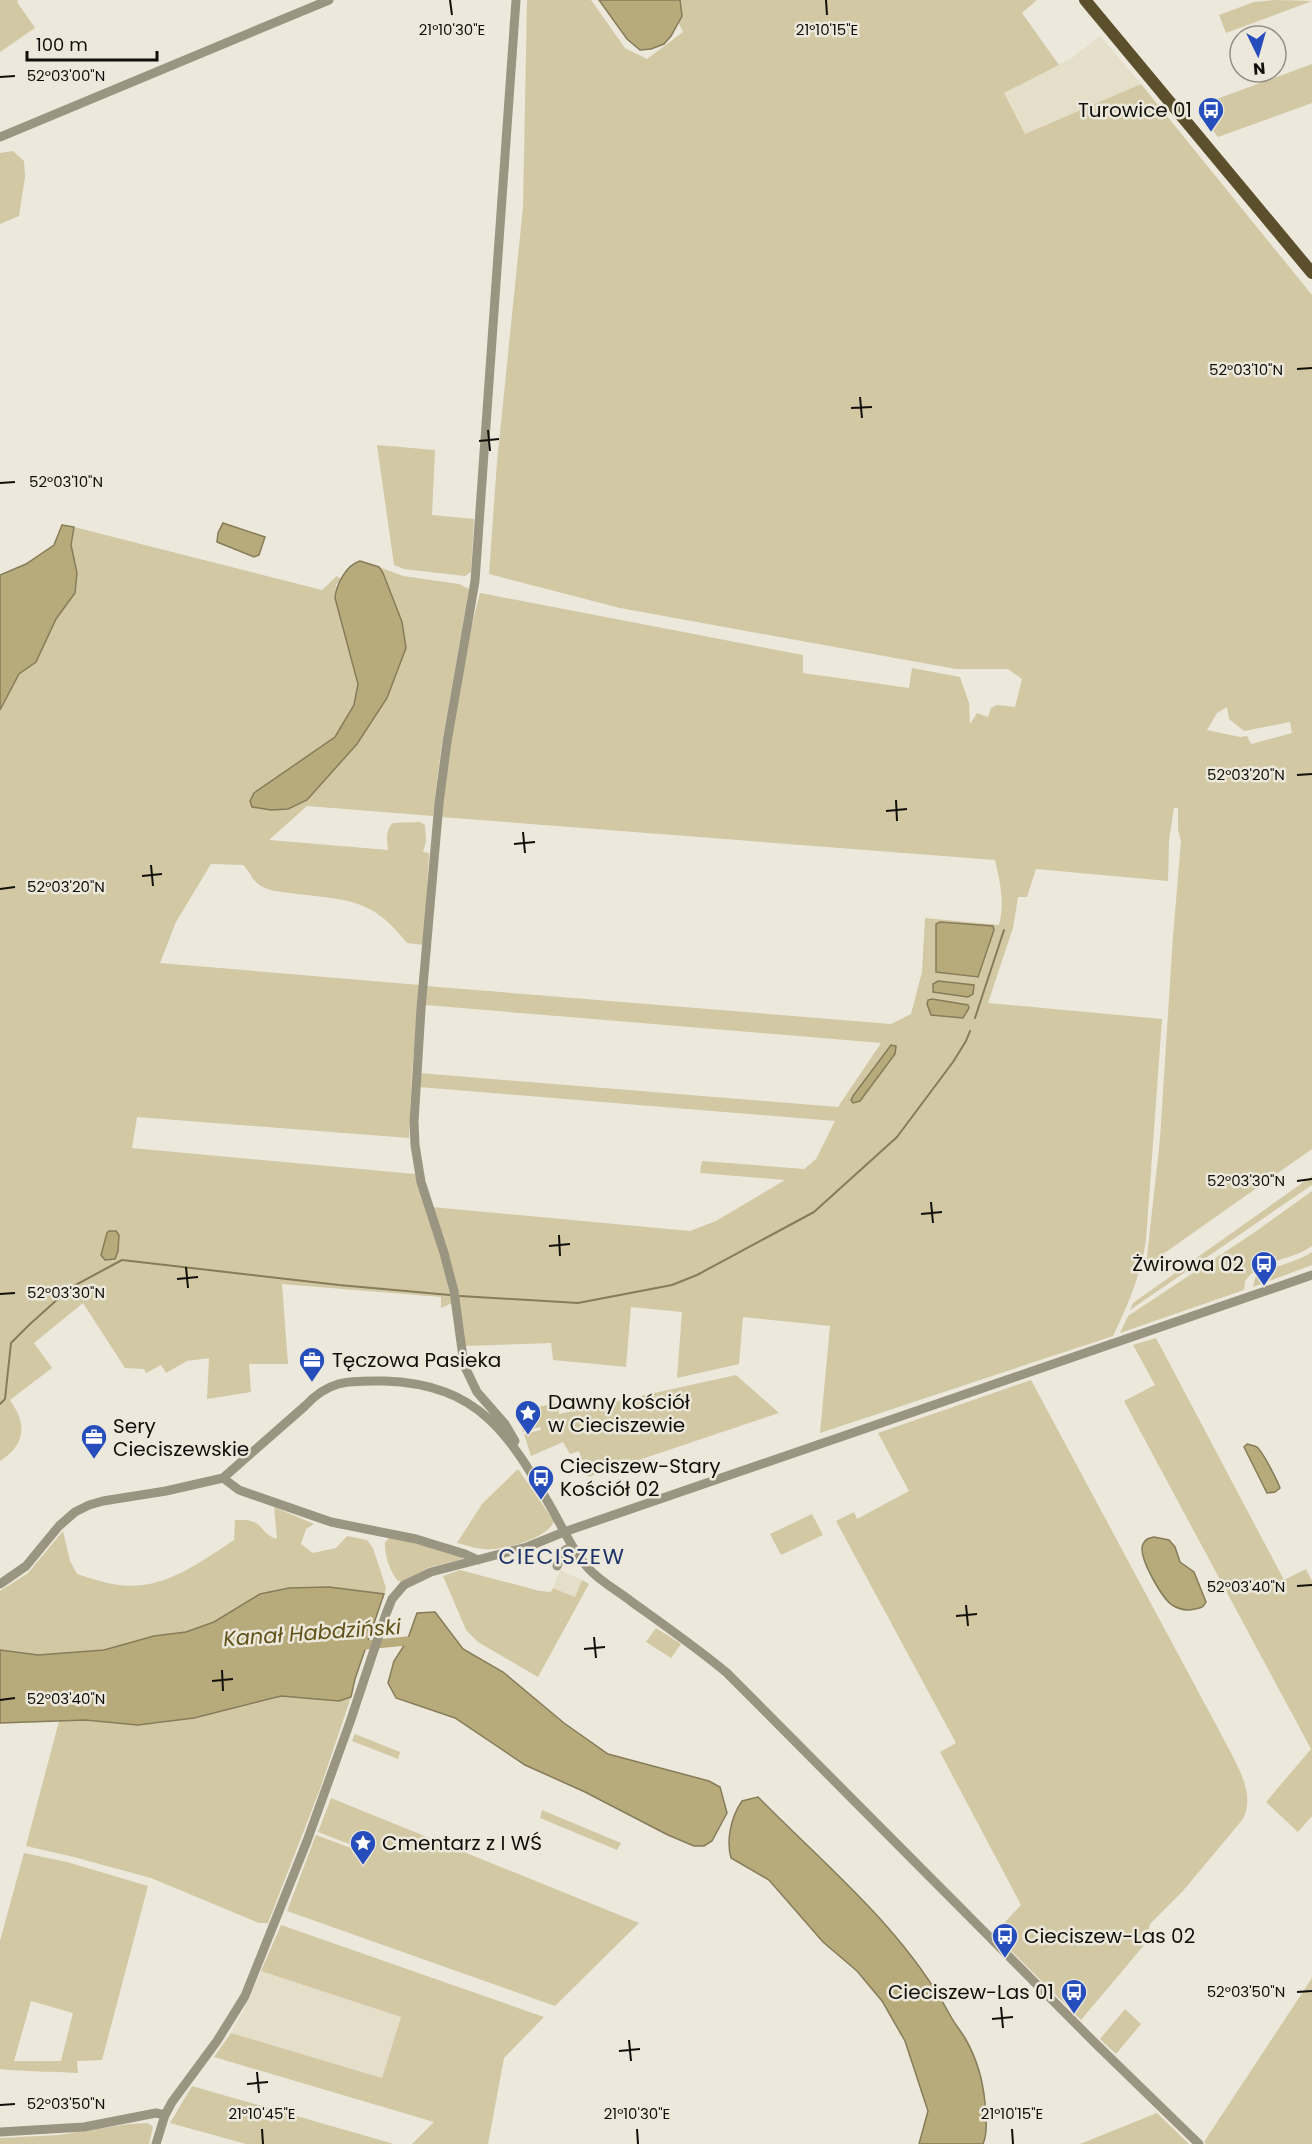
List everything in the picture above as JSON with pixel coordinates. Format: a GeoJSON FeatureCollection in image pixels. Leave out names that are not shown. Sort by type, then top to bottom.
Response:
{"type":"FeatureCollection","features":[{"type":"Feature","properties":{"kind":"main road"},"geometry":{"type":"LineString","coordinates":[[1085,0],[1312,273]]}},
{"type":"Feature","properties":{"kind":"street"},"geometry":{"type":"LineString","coordinates":[[0,137],[329,0]]}},
{"type":"Feature","properties":{"kind":"street"},"geometry":{"type":"LineString","coordinates":[[516,0],[475,581],[447,742],[439,803],[420,1010],[414,1122],[415,1145],[422,1182],[454,1291],[464,1365],[477,1392],[510,1431],[516,1449]]}},
{"type":"Feature","properties":{"kind":"street"},"geometry":{"type":"LineString","coordinates":[[156,2144],[165,2115],[172,2102],[217,2041],[245,1996],[307,1841],[386,1614],[397,1592],[412,1580],[431,1572],[527,1547],[564,1532],[1312,1275]]}},
{"type":"Feature","properties":{"kind":"street"},"geometry":{"type":"LineString","coordinates":[[0,1584],[26,1566],[68,1518],[88,1504],[166,1491],[223,1478],[317,1393],[336,1384],[353,1382],[415,1384],[445,1391],[480,1412],[505,1434],[578,1556],[593,1573],[726,1673],[1096,2044],[1199,2144]]}},
{"type":"Feature","properties":{"kind":"street"},"geometry":{"type":"LineString","coordinates":[[223,1478],[239,1490],[331,1522],[416,1539],[478,1560]]}},
{"type":"Feature","properties":{"kind":"street"},"geometry":{"type":"LineString","coordinates":[[557,1566],[567,1549]]}},
{"type":"Feature","properties":{"kind":"street"},"geometry":{"type":"LineString","coordinates":[[0,2132],[84,2127],[156,2113],[165,2115]]}},
{"type":"Feature","properties":{"kind":"shaded area"},"geometry":{"type":"Polygon","coordinates":[[[0,0],[18,0],[17,2],[35,28],[0,52],[0,0]]]}},
{"type":"Feature","properties":{"kind":"shaded area"},"geometry":{"type":"Polygon","coordinates":[[[527,0],[591,0],[625,48],[647,59],[683,32],[670,0],[1037,0],[1022,13],[1059,65],[1004,93],[1025,134],[1141,84],[1312,295],[1312,1149],[1146,1266],[1160,1139],[1181,841],[1178,830],[1178,808],[1174,808],[1169,840],[1168,881],[1036,869],[1027,897],[1018,897],[1013,928],[988,1003],[1162,1019],[1146,1240],[1133,1289],[1113,1336],[820,1433],[830,1326],[743,1317],[739,1364],[677,1378],[682,1312],[631,1307],[626,1367],[553,1360],[551,1343],[464,1346],[458,1290],[446,1245],[432,1207],[690,1231],[716,1221],[785,1180],[700,1173],[702,1161],[804,1169],[816,1159],[835,1121],[419,1087],[419,1073],[838,1107],[881,1043],[425,1005],[426,986],[891,1024],[911,1014],[922,972],[925,918],[999,925],[1002,908],[995,860],[441,817],[461,676],[480,593],[803,655],[803,673],[909,688],[912,668],[960,677],[969,703],[970,724],[977,713],[988,717],[991,708],[997,705],[1015,707],[1022,679],[1008,669],[956,669],[620,608],[489,574],[497,462],[523,207],[527,0]],[[1227,707],[1217,713],[1207,730],[1240,737],[1247,736],[1251,744],[1292,733],[1290,722],[1244,731],[1229,719],[1227,707]],[[936,923],[936,972],[976,978],[936,923]]]}},
{"type":"Feature","properties":{"kind":"shaded area"},"geometry":{"type":"Polygon","coordinates":[[[1312,1],[1250,24],[1228,24],[1226,33],[1219,15],[1254,2],[1312,1]]]}},
{"type":"Feature","properties":{"kind":"shaded area"},"geometry":{"type":"Polygon","coordinates":[[[1100,36],[1141,84],[1025,134],[1003,93],[1072,58],[1100,36]]]}},
{"type":"Feature","properties":{"kind":"shaded area"},"geometry":{"type":"Polygon","coordinates":[[[1312,64],[1312,103],[1218,137],[1198,112],[1205,110],[1203,104],[1258,84],[1288,84],[1288,73],[1312,64]]]}},
{"type":"Feature","properties":{"kind":"shaded area"},"geometry":{"type":"Polygon","coordinates":[[[13,151],[24,161],[25,177],[19,216],[0,224],[0,153],[13,151]]]}},
{"type":"Feature","properties":{"kind":"shaded area"},"geometry":{"type":"Polygon","coordinates":[[[377,445],[435,450],[432,515],[474,519],[471,572],[465,576],[404,569],[394,565],[377,445]]]}},
{"type":"Feature","properties":{"kind":"shaded area"},"geometry":{"type":"Polygon","coordinates":[[[74,527],[322,590],[337,576],[341,579],[336,585],[335,598],[358,684],[354,705],[335,737],[254,793],[252,807],[271,810],[288,809],[307,800],[357,744],[406,648],[402,622],[379,567],[403,576],[459,584],[469,589],[441,749],[433,816],[307,806],[269,840],[388,850],[388,832],[393,823],[420,822],[425,825],[426,841],[423,852],[429,853],[424,945],[407,943],[383,918],[359,904],[269,890],[258,884],[243,865],[211,864],[176,922],[160,963],[420,985],[409,1138],[137,1117],[132,1148],[415,1174],[438,1243],[452,1303],[441,1308],[441,1297],[282,1284],[288,1364],[249,1364],[251,1392],[207,1399],[209,1358],[187,1361],[166,1373],[161,1365],[146,1373],[144,1369],[125,1368],[83,1303],[34,1343],[52,1368],[10,1400],[19,1417],[21,1433],[15,1448],[0,1461],[0,710],[19,674],[36,662],[56,619],[75,593],[77,573],[71,545],[74,527]]]}},
{"type":"Feature","properties":{"kind":"shaded area"},"geometry":{"type":"Polygon","coordinates":[[[1312,1176],[1312,1185],[1130,1310],[1133,1303],[1312,1176]]]}},
{"type":"Feature","properties":{"kind":"shaded area"},"geometry":{"type":"Polygon","coordinates":[[[1312,1191],[1312,1246],[1259,1268],[1245,1281],[1244,1290],[1120,1333],[1128,1316],[1255,1232],[1312,1191]]]}},
{"type":"Feature","properties":{"kind":"shaded area"},"geometry":{"type":"Polygon","coordinates":[[[1312,1252],[1312,1265],[1253,1287],[1255,1278],[1312,1252]]]}},
{"type":"Feature","properties":{"kind":"shaded area"},"geometry":{"type":"Polygon","coordinates":[[[1156,1338],[1284,1580],[1306,1569],[1312,1581],[1312,1816],[1298,1832],[1266,1802],[1311,1749],[1124,1401],[1155,1385],[1133,1345],[1156,1338]]]}},
{"type":"Feature","properties":{"kind":"shaded area"},"geometry":{"type":"Polygon","coordinates":[[[736,1375],[779,1413],[588,1477],[579,1451],[570,1454],[563,1442],[531,1456],[524,1434],[541,1430],[540,1427],[523,1432],[515,1411],[559,1403],[559,1414],[736,1375]]]}},
{"type":"Feature","properties":{"kind":"shaded area"},"geometry":{"type":"Polygon","coordinates":[[[1031,1380],[1242,1775],[1247,1797],[1247,1808],[1243,1819],[1182,1892],[1150,1924],[1145,1944],[1081,2020],[994,1934],[1021,1905],[940,1752],[956,1743],[836,1521],[854,1512],[857,1519],[909,1491],[878,1433],[1031,1380]]]}},
{"type":"Feature","properties":{"kind":"shaded area"},"geometry":{"type":"Polygon","coordinates":[[[518,1469],[554,1521],[550,1527],[534,1538],[502,1548],[482,1549],[457,1543],[482,1504],[518,1469]]]}},
{"type":"Feature","properties":{"kind":"shaded area"},"geometry":{"type":"Polygon","coordinates":[[[274,1507],[314,1524],[306,1529],[301,1544],[313,1553],[336,1548],[347,1536],[367,1540],[373,1548],[386,1588],[384,1594],[329,1587],[289,1588],[260,1594],[214,1622],[186,1632],[154,1636],[104,1650],[38,1655],[0,1650],[0,1591],[28,1573],[63,1531],[70,1561],[77,1574],[113,1584],[134,1586],[165,1579],[207,1558],[234,1540],[235,1520],[254,1522],[277,1539],[274,1507]]]}},
{"type":"Feature","properties":{"kind":"shaded area"},"geometry":{"type":"Polygon","coordinates":[[[812,1514],[823,1535],[781,1555],[770,1534],[812,1514]]]}},
{"type":"Feature","properties":{"kind":"shaded area"},"geometry":{"type":"Polygon","coordinates":[[[389,1538],[462,1556],[463,1559],[430,1567],[403,1581],[398,1581],[392,1573],[387,1557],[385,1542],[389,1538]]]}},
{"type":"Feature","properties":{"kind":"shaded area"},"geometry":{"type":"Polygon","coordinates":[[[460,1570],[540,1591],[551,1592],[553,1588],[575,1597],[582,1580],[589,1584],[538,1677],[478,1642],[466,1630],[443,1576],[460,1570]]]}},
{"type":"Feature","properties":{"kind":"shaded area"},"geometry":{"type":"Polygon","coordinates":[[[560,1570],[582,1580],[575,1597],[553,1588],[560,1570]]]}},
{"type":"Feature","properties":{"kind":"shaded area"},"geometry":{"type":"Polygon","coordinates":[[[656,1628],[681,1644],[671,1658],[646,1642],[656,1628]]]}},
{"type":"Feature","properties":{"kind":"shaded area"},"geometry":{"type":"Polygon","coordinates":[[[281,1696],[339,1701],[351,1697],[320,1789],[268,1923],[259,1923],[151,1878],[26,1846],[59,1721],[85,1720],[120,1724],[155,1724],[194,1718],[281,1696]]]}},
{"type":"Feature","properties":{"kind":"shaded area"},"geometry":{"type":"Polygon","coordinates":[[[355,1734],[400,1752],[398,1759],[352,1741],[355,1734]]]}},
{"type":"Feature","properties":{"kind":"shaded area"},"geometry":{"type":"Polygon","coordinates":[[[331,1798],[639,1923],[555,2006],[287,1911],[316,1835],[351,1848],[352,1845],[318,1832],[331,1798]]]}},
{"type":"Feature","properties":{"kind":"shaded area"},"geometry":{"type":"Polygon","coordinates":[[[542,1810],[621,1843],[617,1850],[540,1818],[542,1810]]]}},
{"type":"Feature","properties":{"kind":"shaded area"},"geometry":{"type":"Polygon","coordinates":[[[24,1853],[67,1862],[148,1886],[102,2060],[77,2061],[78,2073],[0,2069],[0,1941],[24,1853]],[[31,2001],[14,2061],[61,2061],[73,2013],[31,2001]]]}},
{"type":"Feature","properties":{"kind":"shaded area"},"geometry":{"type":"Polygon","coordinates":[[[281,1925],[544,2017],[504,2058],[488,2144],[412,2144],[434,2122],[214,2057],[231,2033],[382,2078],[401,2017],[261,1971],[281,1925]]]}},
{"type":"Feature","properties":{"kind":"shaded area"},"geometry":{"type":"Polygon","coordinates":[[[261,1971],[401,2017],[382,2078],[231,2033],[249,2000],[261,1971]]]}},
{"type":"Feature","properties":{"kind":"shaded area"},"geometry":{"type":"Polygon","coordinates":[[[1312,1978],[1312,2144],[1206,2144],[1204,2142],[1312,1978]]]}},
{"type":"Feature","properties":{"kind":"shaded area"},"geometry":{"type":"Polygon","coordinates":[[[1125,2009],[1141,2024],[1116,2054],[1100,2039],[1125,2009]]]}},
{"type":"Feature","properties":{"kind":"shaded area"},"geometry":{"type":"Polygon","coordinates":[[[192,2086],[394,2144],[246,2144],[170,2123],[192,2086]]]}},
{"type":"Feature","properties":{"kind":"shaded area"},"geometry":{"type":"Polygon","coordinates":[[[1157,2113],[1189,2144],[1080,2144],[1157,2113]]]}},
{"type":"Feature","properties":{"kind":"shaded area"},"geometry":{"type":"Polygon","coordinates":[[[148,2123],[153,2127],[149,2144],[0,2144],[0,2138],[59,2135],[148,2123]]]}},
{"type":"Feature","properties":{"kind":"water"},"geometry":{"type":"Polygon","coordinates":[[[599,0],[680,0],[682,16],[664,44],[640,50],[627,39],[599,0]]]}},
{"type":"Feature","properties":{"kind":"water"},"geometry":{"type":"Polygon","coordinates":[[[223,523],[265,537],[259,555],[254,557],[217,542],[223,523]]]}},
{"type":"Feature","properties":{"kind":"water"},"geometry":{"type":"Polygon","coordinates":[[[62,525],[74,527],[71,545],[77,573],[75,593],[56,619],[36,662],[19,674],[0,710],[0,575],[26,564],[54,545],[62,525]]]}},
{"type":"Feature","properties":{"kind":"water"},"geometry":{"type":"Polygon","coordinates":[[[360,561],[379,567],[402,622],[406,648],[387,698],[357,744],[307,800],[288,809],[271,810],[252,807],[250,801],[254,793],[335,737],[354,705],[358,684],[335,598],[337,587],[343,576],[350,567],[360,561]]]}},
{"type":"Feature","properties":{"kind":"water"},"geometry":{"type":"Polygon","coordinates":[[[940,922],[993,926],[994,930],[978,977],[936,972],[936,924],[940,922]]]}},
{"type":"Feature","properties":{"kind":"water"},"geometry":{"type":"Polygon","coordinates":[[[938,981],[974,985],[973,994],[968,997],[933,992],[933,984],[938,981]]]}},
{"type":"Feature","properties":{"kind":"water"},"geometry":{"type":"Polygon","coordinates":[[[928,1000],[968,1005],[969,1008],[963,1018],[931,1015],[927,1004],[928,1000]]]}},
{"type":"Feature","properties":{"kind":"water"},"geometry":{"type":"Polygon","coordinates":[[[891,1045],[896,1046],[895,1054],[860,1101],[853,1103],[851,1100],[853,1096],[891,1045]]]}},
{"type":"Feature","properties":{"kind":"water"},"geometry":{"type":"Polygon","coordinates":[[[109,1231],[116,1231],[119,1235],[118,1251],[115,1259],[105,1260],[101,1255],[109,1231]]]}},
{"type":"Feature","properties":{"kind":"water"},"geometry":{"type":"Polygon","coordinates":[[[1247,1444],[1257,1447],[1266,1460],[1280,1488],[1275,1492],[1267,1493],[1244,1447],[1247,1444]]]}},
{"type":"Feature","properties":{"kind":"water"},"geometry":{"type":"Polygon","coordinates":[[[1154,1537],[1169,1540],[1175,1547],[1180,1562],[1194,1572],[1206,1602],[1203,1607],[1181,1609],[1172,1605],[1162,1594],[1147,1567],[1142,1550],[1145,1541],[1154,1537]]]}},
{"type":"Feature","properties":{"kind":"water"},"geometry":{"type":"Polygon","coordinates":[[[329,1587],[384,1594],[351,1697],[339,1701],[281,1696],[194,1718],[138,1725],[85,1720],[0,1723],[0,1650],[38,1655],[104,1650],[154,1636],[186,1632],[214,1622],[260,1594],[289,1588],[329,1587]]]}},
{"type":"Feature","properties":{"kind":"water"},"geometry":{"type":"Polygon","coordinates":[[[435,1612],[463,1649],[503,1672],[564,1723],[608,1754],[709,1781],[720,1787],[727,1813],[712,1841],[704,1846],[694,1846],[668,1835],[585,1792],[525,1765],[455,1718],[396,1698],[388,1683],[394,1661],[407,1641],[417,1613],[435,1612]]]}},
{"type":"Feature","properties":{"kind":"water"},"geometry":{"type":"Polygon","coordinates":[[[758,1797],[887,1926],[931,1984],[965,2038],[978,2069],[986,2113],[983,2144],[919,2144],[928,2111],[905,2041],[882,2001],[857,1971],[823,1942],[769,1880],[731,1858],[729,1836],[735,1814],[742,1801],[758,1797]]]}},
{"type":"Feature","properties":{"kind":"waterway"},"geometry":{"type":"LineString","coordinates":[[975,1018],[1004,930]]}},
{"type":"Feature","properties":{"kind":"waterway"},"geometry":{"type":"LineString","coordinates":[[460,1296],[578,1303],[672,1285],[697,1275],[814,1212],[897,1137],[953,1062],[970,1031]]}},
{"type":"Feature","properties":{"kind":"waterway"},"geometry":{"type":"LineString","coordinates":[[0,1404],[5,1399],[11,1343],[70,1288],[122,1260],[339,1285],[450,1295]]}},
{"type":"Feature","properties":{"kind":"waterway","name":"Kanał Habdziński"},"geometry":{"type":"LineString","coordinates":[[355,1646],[407,1641],[417,1648]]}},
{"type":"Feature","properties":{"kind":"place","name":"Turowice 01"},"geometry":{"type":"Point","coordinates":[1211,133]}},
{"type":"Feature","properties":{"kind":"place","name":"Żwirowa 02"},"geometry":{"type":"Point","coordinates":[1264,1287]}},
{"type":"Feature","properties":{"kind":"place","name":"Tęczowa Pasieka"},"geometry":{"type":"Point","coordinates":[312,1383]}},
{"type":"Feature","properties":{"kind":"place","name":"Dawny kościół w Cieciszewie"},"geometry":{"type":"Point","coordinates":[528,1436]}},
{"type":"Feature","properties":{"kind":"place","name":"Sery Cieciszewskie"},"geometry":{"type":"Point","coordinates":[94,1460]}},
{"type":"Feature","properties":{"kind":"place","name":"Cieciszew-Stary Kościół 02"},"geometry":{"type":"Point","coordinates":[541,1501]}},
{"type":"Feature","properties":{"kind":"place","name":"Cmentarz z I WŚ"},"geometry":{"type":"Point","coordinates":[363,1866]}},
{"type":"Feature","properties":{"kind":"place","name":"Cieciszew-Las 02"},"geometry":{"type":"Point","coordinates":[1005,1959]}},
{"type":"Feature","properties":{"kind":"place","name":"Cieciszew-Las 01"},"geometry":{"type":"Point","coordinates":[1074,2015]}},
{"type":"Feature","properties":{"kind":"district","name":"CIECISZEW"},"geometry":{"type":"Point","coordinates":[562,1556]}}]}
